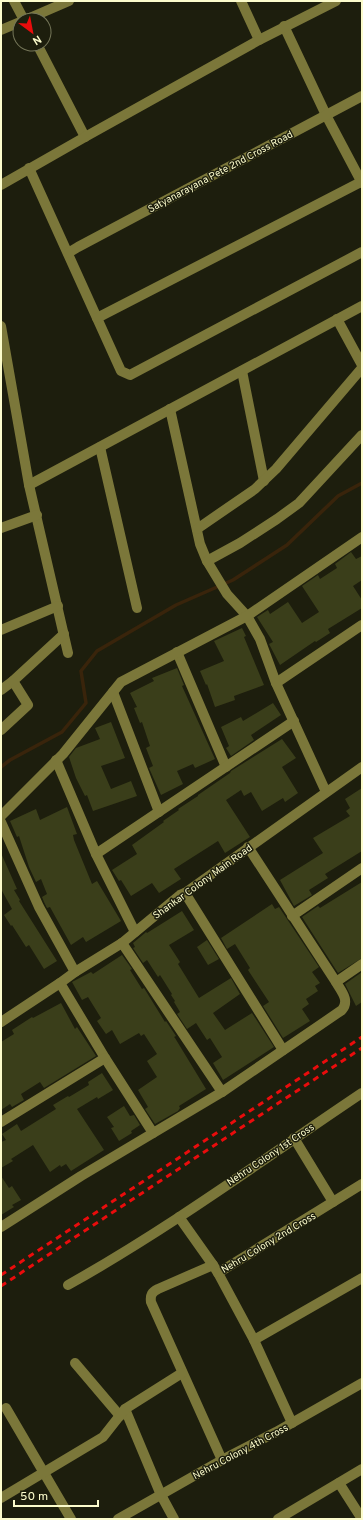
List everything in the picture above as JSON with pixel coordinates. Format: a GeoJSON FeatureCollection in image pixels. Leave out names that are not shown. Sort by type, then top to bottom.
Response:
{"type":"FeatureCollection","features":[{"type":"Feature","properties":{"kind":"street"},"geometry":{"type":"LineString","coordinates":[[14,1],[20,12]]}},
{"type":"Feature","properties":{"kind":"street"},"geometry":{"type":"LineString","coordinates":[[43,12],[69,1]]}},
{"type":"Feature","properties":{"kind":"street"},"geometry":{"type":"LineString","coordinates":[[241,1],[259,40]]}},
{"type":"Feature","properties":{"kind":"street"},"geometry":{"type":"LineString","coordinates":[[1,185],[284,26],[336,1]]}},
{"type":"Feature","properties":{"kind":"street"},"geometry":{"type":"LineString","coordinates":[[1,30],[12,25]]}},
{"type":"Feature","properties":{"kind":"street"},"geometry":{"type":"LineString","coordinates":[[98,318],[362,183],[326,115],[284,26]]}},
{"type":"Feature","properties":{"kind":"street"},"geometry":{"type":"LineString","coordinates":[[41,52],[85,137]]}},
{"type":"Feature","properties":{"kind":"street","name":"Satyanarayana Pete 2nd Cross Road"},"geometry":{"type":"LineString","coordinates":[[68,254],[78,247],[362,96]]}},
{"type":"Feature","properties":{"kind":"street"},"geometry":{"type":"LineString","coordinates":[[29,168],[121,371],[130,375],[362,252]]}},
{"type":"Feature","properties":{"kind":"street"},"geometry":{"type":"LineString","coordinates":[[29,485],[362,306]]}},
{"type":"Feature","properties":{"kind":"street"},"geometry":{"type":"LineString","coordinates":[[197,529],[255,489],[264,481],[276,469],[362,367],[337,320]]}},
{"type":"Feature","properties":{"kind":"street"},"geometry":{"type":"LineString","coordinates":[[1,326],[29,485],[68,653]]}},
{"type":"Feature","properties":{"kind":"street"},"geometry":{"type":"LineString","coordinates":[[242,371],[264,481]]}},
{"type":"Feature","properties":{"kind":"street"},"geometry":{"type":"LineString","coordinates":[[170,409],[200,544],[213,574],[227,594],[247,616],[260,639],[276,683],[326,792]]}},
{"type":"Feature","properties":{"kind":"street"},"geometry":{"type":"LineString","coordinates":[[207,561],[240,543],[299,503],[362,435]]}},
{"type":"Feature","properties":{"kind":"street"},"geometry":{"type":"LineString","coordinates":[[100,447],[137,608]]}},
{"type":"Feature","properties":{"kind":"street"},"geometry":{"type":"LineString","coordinates":[[1,528],[37,515]]}},
{"type":"Feature","properties":{"kind":"street"},"geometry":{"type":"LineString","coordinates":[[1,816],[63,754],[121,682],[247,616],[362,537]]}},
{"type":"Feature","properties":{"kind":"street"},"geometry":{"type":"LineString","coordinates":[[1,630],[58,606]]}},
{"type":"Feature","properties":{"kind":"street"},"geometry":{"type":"LineString","coordinates":[[276,683],[362,625]]}},
{"type":"Feature","properties":{"kind":"street"},"geometry":{"type":"LineString","coordinates":[[1,690],[13,681],[64,634]]}},
{"type":"Feature","properties":{"kind":"street"},"geometry":{"type":"LineString","coordinates":[[177,652],[226,767]]}},
{"type":"Feature","properties":{"kind":"street"},"geometry":{"type":"LineString","coordinates":[[1,730],[28,705],[13,681]]}},
{"type":"Feature","properties":{"kind":"street"},"geometry":{"type":"LineString","coordinates":[[113,692],[158,812]]}},
{"type":"Feature","properties":{"kind":"street"},"geometry":{"type":"LineString","coordinates":[[96,854],[294,721]]}},
{"type":"Feature","properties":{"kind":"street"},"geometry":{"type":"LineString","coordinates":[[56,760],[96,854],[135,932]]}},
{"type":"Feature","properties":{"kind":"street","name":"Shankar Colony Main Road"},"geometry":{"type":"LineString","coordinates":[[1,1022],[75,972],[122,943],[180,895],[185,893],[362,767]]}},
{"type":"Feature","properties":{"kind":"street"},"geometry":{"type":"LineString","coordinates":[[1,822],[39,907],[75,972]]}},
{"type":"Feature","properties":{"kind":"street"},"geometry":{"type":"LineString","coordinates":[[2,1223],[222,1092],[345,1007],[345,998],[336,982],[248,847]]}},
{"type":"Feature","properties":{"kind":"street"},"geometry":{"type":"LineString","coordinates":[[292,916],[362,868]]}},
{"type":"Feature","properties":{"kind":"street"},"geometry":{"type":"LineString","coordinates":[[185,893],[283,1050]]}},
{"type":"Feature","properties":{"kind":"street"},"geometry":{"type":"LineString","coordinates":[[122,943],[222,1092]]}},
{"type":"Feature","properties":{"kind":"street"},"geometry":{"type":"LineString","coordinates":[[336,982],[362,964]]}},
{"type":"Feature","properties":{"kind":"street"},"geometry":{"type":"LineString","coordinates":[[60,983],[105,1058],[153,1133]]}},
{"type":"Feature","properties":{"kind":"street"},"geometry":{"type":"LineString","coordinates":[[1,1122],[105,1058]]}},
{"type":"Feature","properties":{"kind":"street","name":"Nehru Colony 1st Cross"},"geometry":{"type":"LineString","coordinates":[[68,1285],[123,1253],[362,1093]]}},
{"type":"Feature","properties":{"kind":"street"},"geometry":{"type":"LineString","coordinates":[[294,1138],[333,1202]]}},
{"type":"Feature","properties":{"kind":"street","name":"Nehru Colony 2nd Cross"},"geometry":{"type":"LineString","coordinates":[[182,1373],[151,1302],[150,1297],[153,1292],[215,1269],[362,1184]]}},
{"type":"Feature","properties":{"kind":"street"},"geometry":{"type":"LineString","coordinates":[[179,1216],[215,1269],[254,1340],[292,1423]]}},
{"type":"Feature","properties":{"kind":"street"},"geometry":{"type":"LineString","coordinates":[[254,1340],[362,1278]]}},
{"type":"Feature","properties":{"kind":"street"},"geometry":{"type":"LineString","coordinates":[[75,1363],[123,1412],[161,1495],[174,1519]]}},
{"type":"Feature","properties":{"kind":"street"},"geometry":{"type":"LineString","coordinates":[[1,1498],[103,1437],[123,1412],[182,1373],[222,1460]]}},
{"type":"Feature","properties":{"kind":"street","name":"Nehru Colony 4th Cross"},"geometry":{"type":"LineString","coordinates":[[118,1519],[362,1383]]}},
{"type":"Feature","properties":{"kind":"street"},"geometry":{"type":"LineString","coordinates":[[6,1408],[71,1519]]}},
{"type":"Feature","properties":{"kind":"street"},"geometry":{"type":"LineString","coordinates":[[278,1519],[362,1469]]}},
{"type":"Feature","properties":{"kind":"street"},"geometry":{"type":"LineString","coordinates":[[338,1483],[362,1519]]}},
{"type":"Feature","properties":{"kind":"building"},"geometry":{"type":"Polygon","coordinates":[[[351,552],[356,559],[362,556],[362,580],[353,586],[362,600],[362,608],[328,629],[330,633],[316,642],[315,641],[280,665],[269,644],[273,642],[257,617],[268,610],[270,614],[288,602],[302,623],[319,612],[302,586],[318,575],[320,579],[337,568],[335,564],[351,552]]]}},
{"type":"Feature","properties":{"kind":"building"},"geometry":{"type":"Polygon","coordinates":[[[242,628],[246,636],[244,637],[264,685],[234,696],[235,700],[215,707],[207,684],[206,685],[200,671],[224,661],[214,641],[242,628]]]}},
{"type":"Feature","properties":{"kind":"building"},"geometry":{"type":"Polygon","coordinates":[[[177,668],[184,685],[182,686],[215,759],[195,768],[193,764],[177,771],[183,784],[161,795],[149,768],[153,766],[146,748],[150,746],[142,722],[140,723],[134,708],[137,707],[130,693],[154,681],[152,678],[177,668]]]}},
{"type":"Feature","properties":{"kind":"building"},"geometry":{"type":"Polygon","coordinates":[[[273,703],[281,715],[251,735],[254,740],[231,756],[226,748],[229,746],[221,727],[241,717],[243,721],[273,703]]]}},
{"type":"Feature","properties":{"kind":"building"},"geometry":{"type":"Polygon","coordinates":[[[111,722],[125,758],[101,766],[111,789],[131,781],[137,796],[93,811],[87,795],[85,796],[76,778],[69,757],[76,748],[100,739],[95,728],[111,722]]]}},
{"type":"Feature","properties":{"kind":"building"},"geometry":{"type":"Polygon","coordinates":[[[282,739],[296,758],[282,767],[298,793],[285,802],[283,798],[262,811],[251,792],[244,796],[241,790],[226,800],[250,837],[225,853],[218,841],[174,869],[181,879],[159,893],[152,883],[131,896],[121,880],[119,881],[112,870],[137,854],[132,845],[164,822],[163,821],[179,810],[178,809],[231,771],[282,739]]]}},
{"type":"Feature","properties":{"kind":"building"},"geometry":{"type":"Polygon","coordinates":[[[362,788],[362,851],[325,874],[328,878],[309,890],[312,895],[294,906],[280,880],[323,853],[313,838],[350,816],[346,811],[350,808],[345,799],[362,788]]]}},
{"type":"Feature","properties":{"kind":"building"},"geometry":{"type":"Polygon","coordinates":[[[67,807],[77,834],[73,835],[74,840],[92,884],[97,881],[121,921],[86,942],[83,937],[71,945],[50,907],[47,908],[44,902],[42,897],[47,894],[41,879],[36,882],[29,867],[19,836],[17,837],[10,821],[36,809],[40,820],[67,807]]]}},
{"type":"Feature","properties":{"kind":"building"},"geometry":{"type":"Polygon","coordinates":[[[1,853],[17,889],[14,890],[20,900],[19,901],[57,961],[44,969],[29,945],[26,947],[4,915],[12,909],[1,889],[1,853]]]}},
{"type":"Feature","properties":{"kind":"building"},"geometry":{"type":"Polygon","coordinates":[[[362,882],[362,958],[338,973],[302,917],[318,906],[320,908],[362,882]]]}},
{"type":"Feature","properties":{"kind":"building"},"geometry":{"type":"Polygon","coordinates":[[[272,904],[275,909],[279,907],[319,967],[312,972],[320,983],[315,986],[318,991],[306,999],[309,1004],[302,1009],[310,1021],[283,1038],[263,1006],[269,1002],[248,970],[250,968],[235,944],[227,949],[221,938],[272,904]]]}},
{"type":"Feature","properties":{"kind":"building"},"geometry":{"type":"Polygon","coordinates":[[[182,911],[194,930],[169,945],[180,962],[178,964],[199,998],[231,978],[240,994],[213,1013],[225,1030],[252,1013],[274,1047],[223,1080],[213,1063],[222,1057],[210,1038],[207,1040],[196,1023],[187,1029],[177,1014],[180,1012],[174,1002],[175,1001],[171,995],[172,994],[160,975],[158,977],[147,960],[143,963],[133,948],[135,947],[133,943],[146,932],[147,933],[182,911]]]}},
{"type":"Feature","properties":{"kind":"building"},"geometry":{"type":"Polygon","coordinates":[[[207,940],[219,959],[208,965],[197,947],[207,940]]]}},
{"type":"Feature","properties":{"kind":"building"},"geometry":{"type":"Polygon","coordinates":[[[122,955],[132,969],[130,970],[142,989],[144,988],[165,1022],[166,1021],[176,1036],[174,1037],[206,1089],[179,1106],[180,1108],[178,1111],[155,1124],[145,1109],[148,1107],[138,1090],[157,1077],[147,1061],[157,1054],[144,1034],[141,1036],[139,1033],[120,1044],[112,1030],[106,1034],[97,1021],[101,1018],[88,997],[82,1000],[72,982],[91,972],[93,974],[122,955]]]}},
{"type":"Feature","properties":{"kind":"building"},"geometry":{"type":"Polygon","coordinates":[[[362,972],[362,1002],[356,1006],[345,984],[362,972]]]}},
{"type":"Feature","properties":{"kind":"building"},"geometry":{"type":"Polygon","coordinates":[[[61,1003],[75,1029],[77,1027],[96,1056],[44,1088],[40,1082],[21,1094],[24,1100],[12,1107],[10,1104],[1,1110],[1,1042],[14,1034],[12,1030],[32,1017],[33,1018],[61,1003]]]}},
{"type":"Feature","properties":{"kind":"building"},"geometry":{"type":"Polygon","coordinates":[[[102,1073],[113,1090],[98,1099],[97,1097],[77,1109],[104,1150],[71,1171],[66,1164],[61,1167],[60,1165],[50,1172],[33,1145],[11,1159],[13,1161],[1,1168],[1,1142],[6,1140],[2,1134],[17,1124],[21,1131],[56,1109],[53,1105],[89,1085],[88,1082],[102,1073]]]}},
{"type":"Feature","properties":{"kind":"building"},"geometry":{"type":"Polygon","coordinates":[[[124,1106],[130,1116],[134,1115],[140,1125],[131,1131],[132,1133],[119,1141],[111,1128],[114,1127],[107,1117],[124,1106]]]}},
{"type":"Feature","properties":{"kind":"building"},"geometry":{"type":"Polygon","coordinates":[[[1,1176],[9,1188],[12,1186],[21,1200],[12,1205],[14,1207],[1,1215],[1,1176]]]}},
{"type":"Feature","properties":{"kind":"waterway"},"geometry":{"type":"LineString","coordinates":[[1,767],[10,760],[62,732],[86,703],[81,671],[97,651],[176,605],[233,580],[287,545],[338,496],[362,483]]}},
{"type":"Feature","properties":{"kind":"railway"},"geometry":{"type":"LineString","coordinates":[[1,1275],[362,1037]]}},
{"type":"Feature","properties":{"kind":"railway"},"geometry":{"type":"LineString","coordinates":[[1,1286],[362,1048]]}}]}
